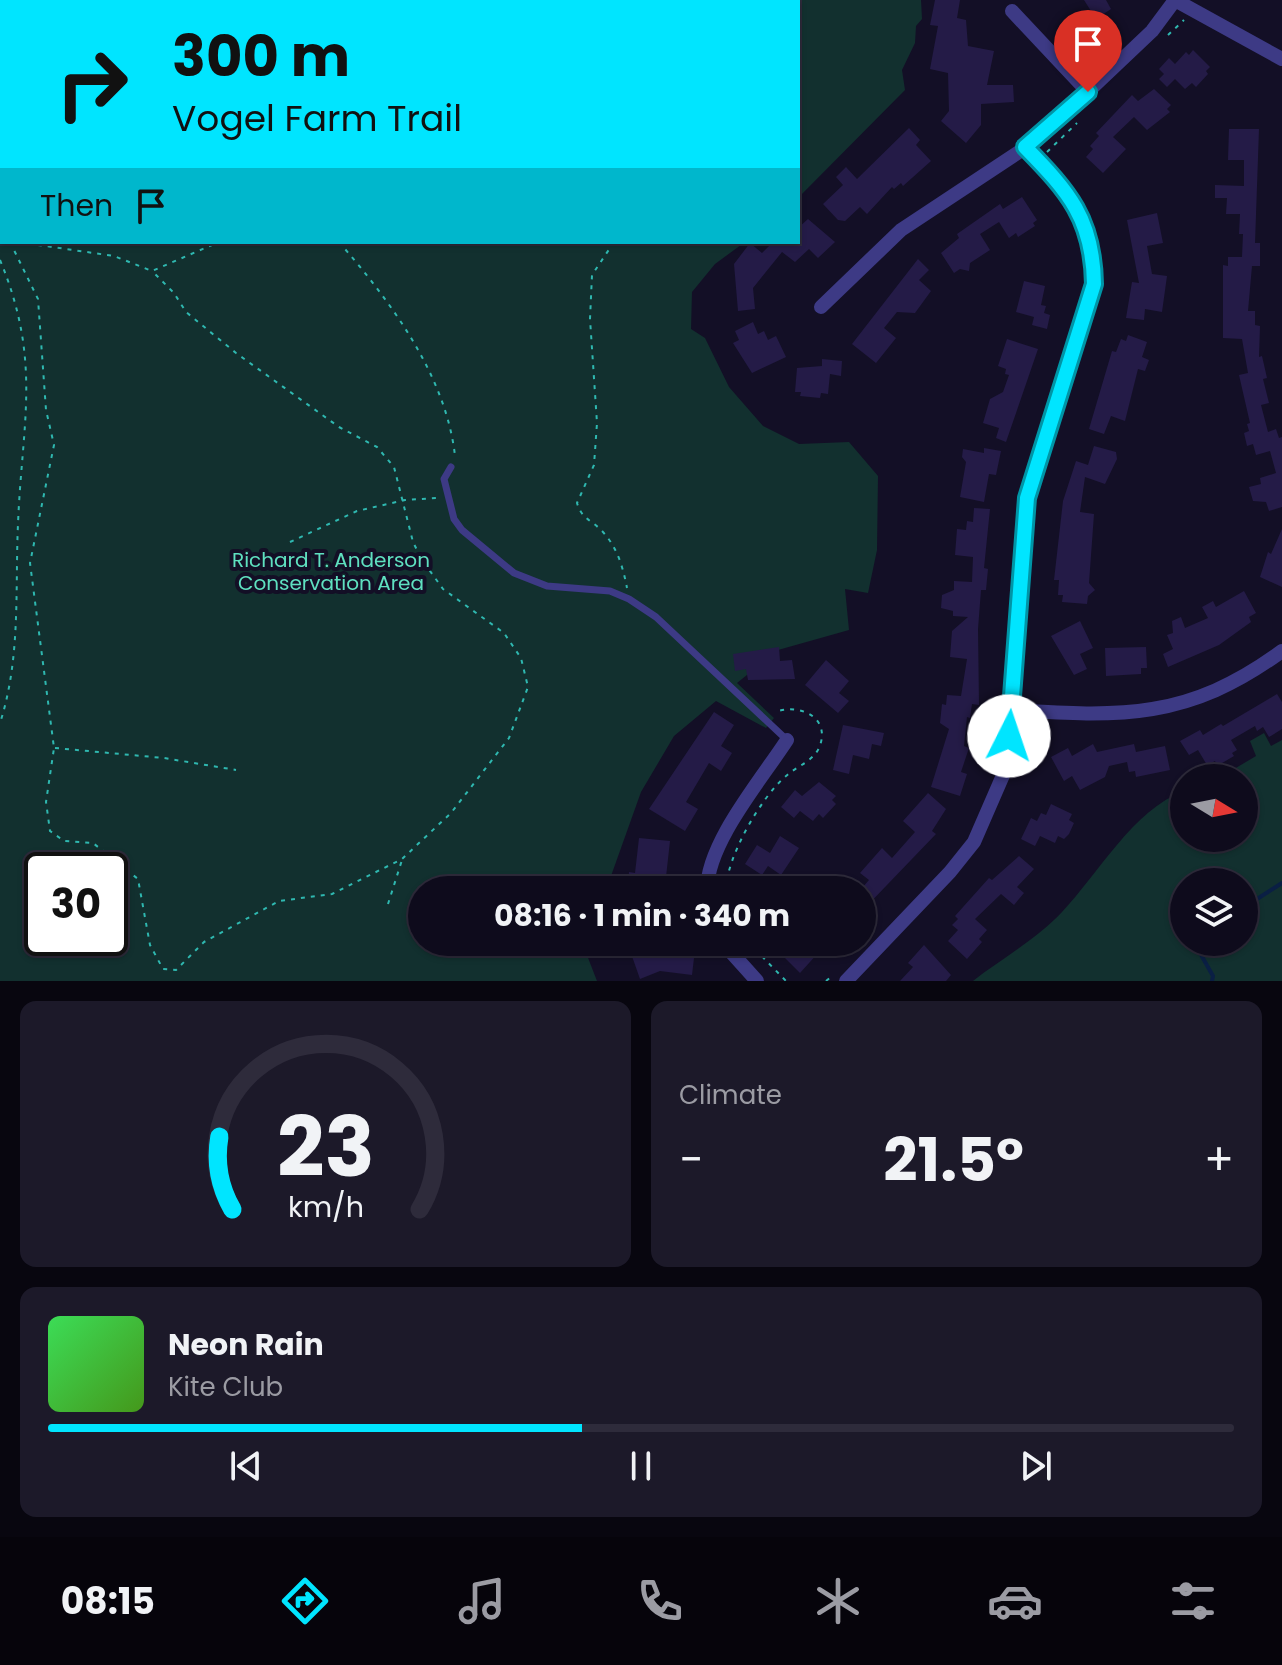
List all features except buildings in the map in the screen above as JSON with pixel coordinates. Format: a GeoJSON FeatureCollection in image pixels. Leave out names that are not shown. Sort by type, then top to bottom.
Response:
{"type":"FeatureCollection","features":[{"type":"Feature","properties":{"kind":"street"},"geometry":{"type":"LineString","coordinates":[[821,307],[901,230],[1025,147],[1152,31],[1175,0],[1282,59]]}},
{"type":"Feature","properties":{"kind":"street"},"geometry":{"type":"LineString","coordinates":[[1012,11],[1088,92]]}},
{"type":"Feature","properties":{"kind":"street"},"geometry":{"type":"LineString","coordinates":[[846,981],[940,884],[974,842],[1004,773],[1027,498],[1094,284],[1094,256],[1076,205],[1025,147]]}},
{"type":"Feature","properties":{"kind":"street"},"geometry":{"type":"LineString","coordinates":[[1011,710],[1114,715],[1161,709],[1193,700],[1282,651]]}},
{"type":"Feature","properties":{"kind":"street"},"geometry":{"type":"LineString","coordinates":[[709,876],[711,862],[720,843],[787,740]]}},
{"type":"Feature","properties":{"kind":"street"},"geometry":{"type":"LineString","coordinates":[[735,956],[757,981]]}},
{"type":"Feature","properties":{"kind":"lane"},"geometry":{"type":"LineString","coordinates":[[451,467],[444,479],[454,519],[462,530],[514,573],[547,586],[610,591],[629,599],[656,617],[787,740]]}},
{"type":"Feature","properties":{"kind":"path"},"geometry":{"type":"LineString","coordinates":[[11,244],[38,299],[46,410],[54,445],[30,563],[54,748],[46,802],[50,831],[64,841],[93,843],[138,879],[150,945],[163,969],[176,970],[204,942],[279,901],[332,894],[402,859],[451,813],[509,738],[528,687],[521,658],[504,633],[443,589],[422,560],[413,542],[405,500],[394,467],[377,447],[329,420],[236,353],[186,312],[174,293],[152,271],[114,256],[32,244]]}},
{"type":"Feature","properties":{"kind":"path"},"geometry":{"type":"LineString","coordinates":[[152,271],[218,244]]}},
{"type":"Feature","properties":{"kind":"path"},"geometry":{"type":"LineString","coordinates":[[341,244],[384,294],[410,334],[453,443],[451,467]]}},
{"type":"Feature","properties":{"kind":"path"},"geometry":{"type":"LineString","coordinates":[[613,244],[592,275],[590,319],[597,423],[594,465],[577,503],[581,516],[601,530],[620,557],[629,599]]}},
{"type":"Feature","properties":{"kind":"path"},"geometry":{"type":"LineString","coordinates":[[0,260],[16,300],[24,337],[28,393],[17,525],[18,608],[8,699],[0,723]]}},
{"type":"Feature","properties":{"kind":"path"},"geometry":{"type":"LineString","coordinates":[[290,542],[357,511],[405,500],[447,496]]}},
{"type":"Feature","properties":{"kind":"path"},"geometry":{"type":"LineString","coordinates":[[54,748],[164,758],[236,770]]}},
{"type":"Feature","properties":{"kind":"path"},"geometry":{"type":"LineString","coordinates":[[388,904],[402,859]]}},
{"type":"Feature","properties":{"kind":"path"},"geometry":{"type":"LineString","coordinates":[[762,956],[786,981]]}},
{"type":"Feature","properties":{"kind":"green space","name":"Richard T. Anderson Conservation Area"},"geometry":{"type":"Polygon","coordinates":[[[800,0],[921,0],[922,19],[916,26],[915,43],[902,70],[905,90],[800,196],[800,0]]]}},
{"type":"Feature","properties":{"kind":"green space","name":"Richard T. Anderson Conservation Area"},"geometry":{"type":"Polygon","coordinates":[[[0,244],[742,244],[715,264],[692,292],[691,329],[705,338],[729,387],[763,426],[799,444],[849,442],[878,476],[877,550],[868,593],[845,589],[849,630],[778,650],[737,683],[774,718],[766,728],[716,701],[674,736],[641,792],[611,876],[408,876],[408,956],[587,956],[597,981],[0,981],[0,244]]]}},
{"type":"Feature","properties":{"kind":"green space"},"geometry":{"type":"Polygon","coordinates":[[[1264,733],[1271,746],[1282,740],[1282,981],[973,981],[1052,922],[1132,828],[1170,798],[1170,852],[1258,852],[1258,764],[1243,764],[1256,756],[1250,741],[1264,733]]]}},
{"type":"Feature","properties":{"kind":"waterway"},"geometry":{"type":"LineString","coordinates":[[1258,898],[1282,883]]}},
{"type":"Feature","properties":{"kind":"waterway"},"geometry":{"type":"LineString","coordinates":[[1202,956],[1213,976],[1212,981]]}},
{"type":"Feature","properties":{"kind":"route"},"geometry":{"type":"LineString","coordinates":[[1009,736],[1027,498],[1094,284],[1094,256],[1088,229],[1076,205],[1059,182],[1025,147],[1037,140],[1088,92]]}}]}
